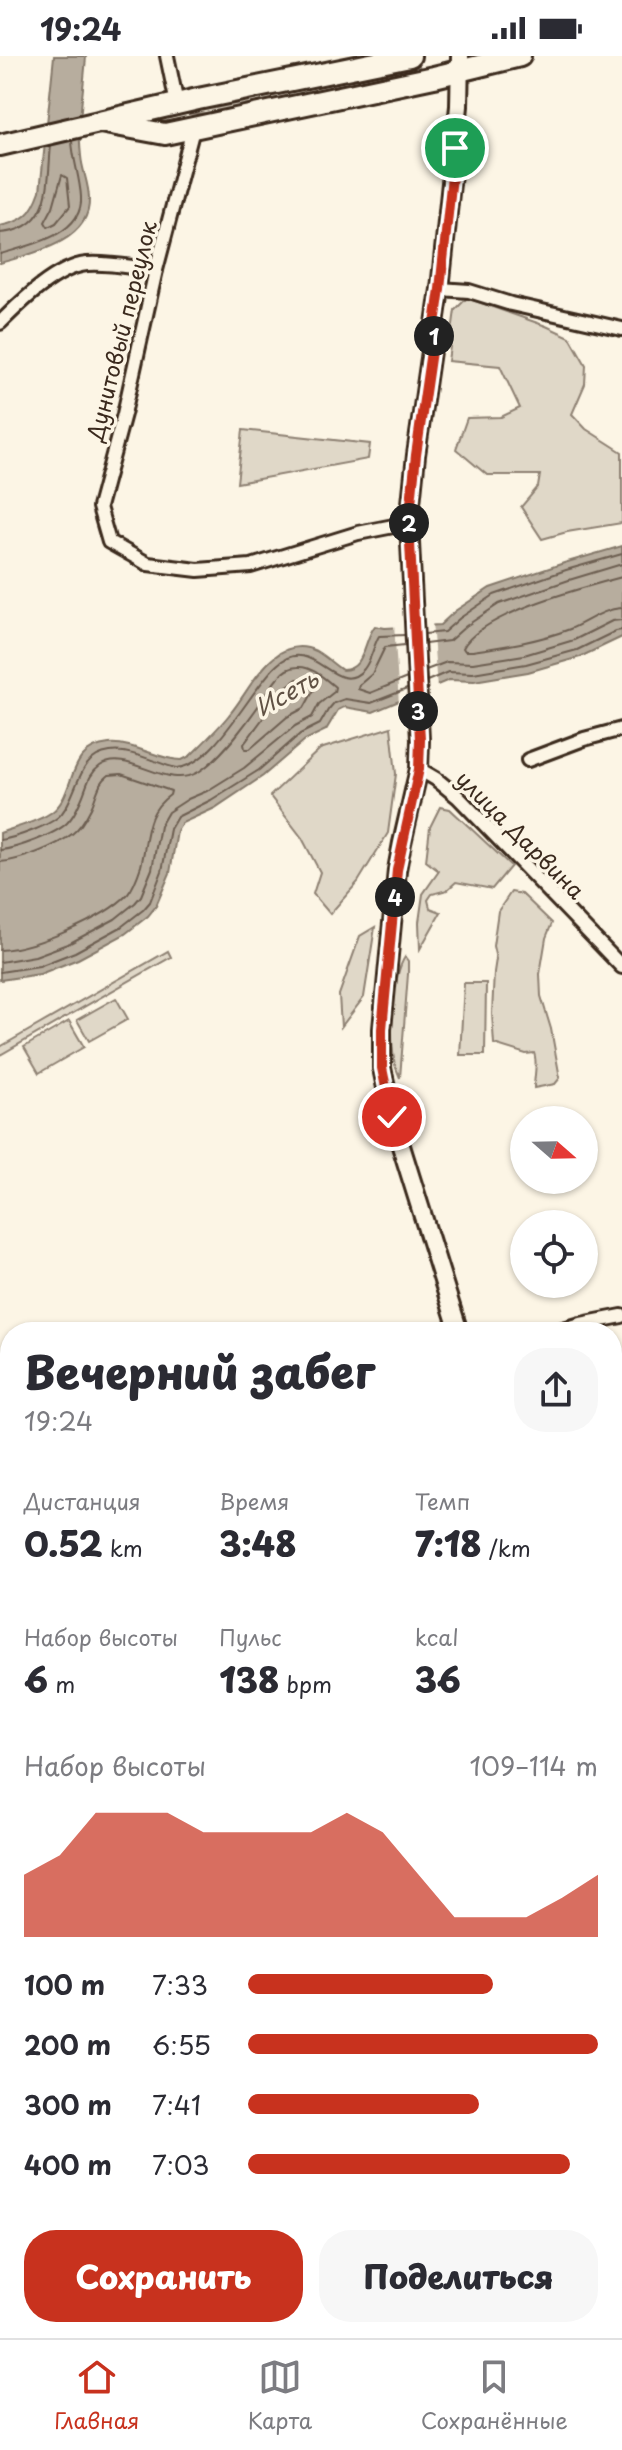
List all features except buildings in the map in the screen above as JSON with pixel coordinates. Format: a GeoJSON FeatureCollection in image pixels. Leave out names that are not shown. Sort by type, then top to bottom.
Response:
{"type":"FeatureCollection","features":[{"type":"Feature","properties":{"kind":"main road"},"geometry":{"type":"LineString","coordinates":[[0,145],[177,104],[410,56]]}},
{"type":"Feature","properties":{"kind":"main road"},"geometry":{"type":"LineString","coordinates":[[93,123],[165,134],[460,63],[520,56]]}},
{"type":"Feature","properties":{"kind":"street"},"geometry":{"type":"LineString","coordinates":[[167,56],[177,104]]}},
{"type":"Feature","properties":{"kind":"street"},"geometry":{"type":"LineString","coordinates":[[456,1322],[392,1117],[382,1068],[382,1029],[397,870],[419,769],[409,523],[440,289],[458,120],[460,63]]}},
{"type":"Feature","properties":{"kind":"street","name":"Дунитовый переулок"},"geometry":{"type":"LineString","coordinates":[[193,129],[99,507],[109,542],[148,564],[198,570],[251,566],[358,533],[409,523]]}},
{"type":"Feature","properties":{"kind":"street"},"geometry":{"type":"LineString","coordinates":[[0,323],[29,295],[57,275],[85,264],[156,270]]}},
{"type":"Feature","properties":{"kind":"street"},"geometry":{"type":"LineString","coordinates":[[440,289],[469,291],[511,304],[622,329]]}},
{"type":"Feature","properties":{"kind":"street"},"geometry":{"type":"LineString","coordinates":[[528,760],[584,739],[622,729]]}},
{"type":"Feature","properties":{"kind":"street","name":"улица Дарвина"},"geometry":{"type":"LineString","coordinates":[[419,769],[458,797],[622,967]]}},
{"type":"Feature","properties":{"kind":"street"},"geometry":{"type":"LineString","coordinates":[[591,1322],[622,1316]]}},
{"type":"Feature","properties":{"kind":"shaded area"},"geometry":{"type":"Polygon","coordinates":[[[419,65],[420,70],[221,113],[179,114],[419,65]]]}},
{"type":"Feature","properties":{"kind":"shaded area"},"geometry":{"type":"Polygon","coordinates":[[[467,298],[570,337],[586,365],[585,384],[572,414],[586,429],[622,452],[622,523],[542,539],[521,507],[538,487],[540,475],[487,475],[456,449],[467,418],[501,417],[520,408],[500,366],[448,361],[455,310],[467,298]]]}},
{"type":"Feature","properties":{"kind":"shaded area"},"geometry":{"type":"Polygon","coordinates":[[[243,430],[370,444],[368,459],[237,483],[243,430]]]}},
{"type":"Feature","properties":{"kind":"shaded area"},"geometry":{"type":"Polygon","coordinates":[[[391,727],[396,774],[388,833],[358,882],[330,914],[313,894],[320,872],[302,838],[270,796],[320,749],[391,727]]]}},
{"type":"Feature","properties":{"kind":"shaded area"},"geometry":{"type":"Polygon","coordinates":[[[440,807],[450,809],[511,866],[492,889],[456,882],[447,890],[432,894],[428,900],[430,908],[441,912],[420,949],[419,922],[423,894],[439,871],[426,861],[430,827],[440,807]]]}},
{"type":"Feature","properties":{"kind":"shaded area"},"geometry":{"type":"Polygon","coordinates":[[[511,892],[522,894],[552,923],[546,938],[540,974],[541,996],[560,1078],[555,1084],[534,1088],[534,1053],[526,1054],[494,1044],[492,1014],[496,959],[493,946],[498,911],[511,892]]]}},
{"type":"Feature","properties":{"kind":"shaded area"},"geometry":{"type":"Polygon","coordinates":[[[375,927],[364,997],[341,1027],[339,995],[360,936],[375,927]]]}},
{"type":"Feature","properties":{"kind":"shaded area"},"geometry":{"type":"Polygon","coordinates":[[[168,951],[171,957],[0,1055],[0,1047],[168,951]]]}},
{"type":"Feature","properties":{"kind":"shaded area"},"geometry":{"type":"Polygon","coordinates":[[[405,957],[408,974],[400,1078],[394,1061],[392,1022],[397,978],[405,957]]]}},
{"type":"Feature","properties":{"kind":"shaded area"},"geometry":{"type":"Polygon","coordinates":[[[464,983],[486,983],[485,1055],[460,1055],[464,983]]]}},
{"type":"Feature","properties":{"kind":"shaded area"},"geometry":{"type":"Polygon","coordinates":[[[116,998],[128,1019],[89,1041],[77,1020],[116,998]]]}},
{"type":"Feature","properties":{"kind":"shaded area"},"geometry":{"type":"Polygon","coordinates":[[[69,1021],[84,1047],[39,1073],[24,1047],[69,1021]]]}},
{"type":"Feature","properties":{"kind":"water"},"geometry":{"type":"Polygon","coordinates":[[[54,56],[86,56],[80,131],[89,193],[87,214],[70,236],[57,244],[0,263],[0,226],[26,215],[40,191],[54,56]]]}},
{"type":"Feature","properties":{"kind":"water","name":"Исеть"},"geometry":{"type":"Polygon","coordinates":[[[622,546],[622,637],[580,657],[528,672],[474,681],[449,680],[373,712],[344,707],[338,710],[326,730],[305,740],[263,776],[215,808],[182,823],[177,831],[170,873],[156,906],[148,916],[125,934],[78,959],[40,974],[0,980],[0,833],[52,812],[60,804],[78,762],[95,747],[119,744],[182,760],[220,726],[265,666],[288,649],[301,647],[316,651],[342,670],[350,669],[360,660],[375,626],[440,625],[490,588],[622,546]]]}},
{"type":"Feature","properties":{"kind":"pier"},"geometry":{"type":"Polygon","coordinates":[[[432,621],[437,689],[399,705],[394,623],[432,621]]]}},
{"type":"Feature","properties":{"kind":"route"},"geometry":{"type":"LineString","coordinates":[[392,1117],[382,1068],[382,1029],[397,870],[419,769],[420,740],[409,523],[455,148]]}}]}
